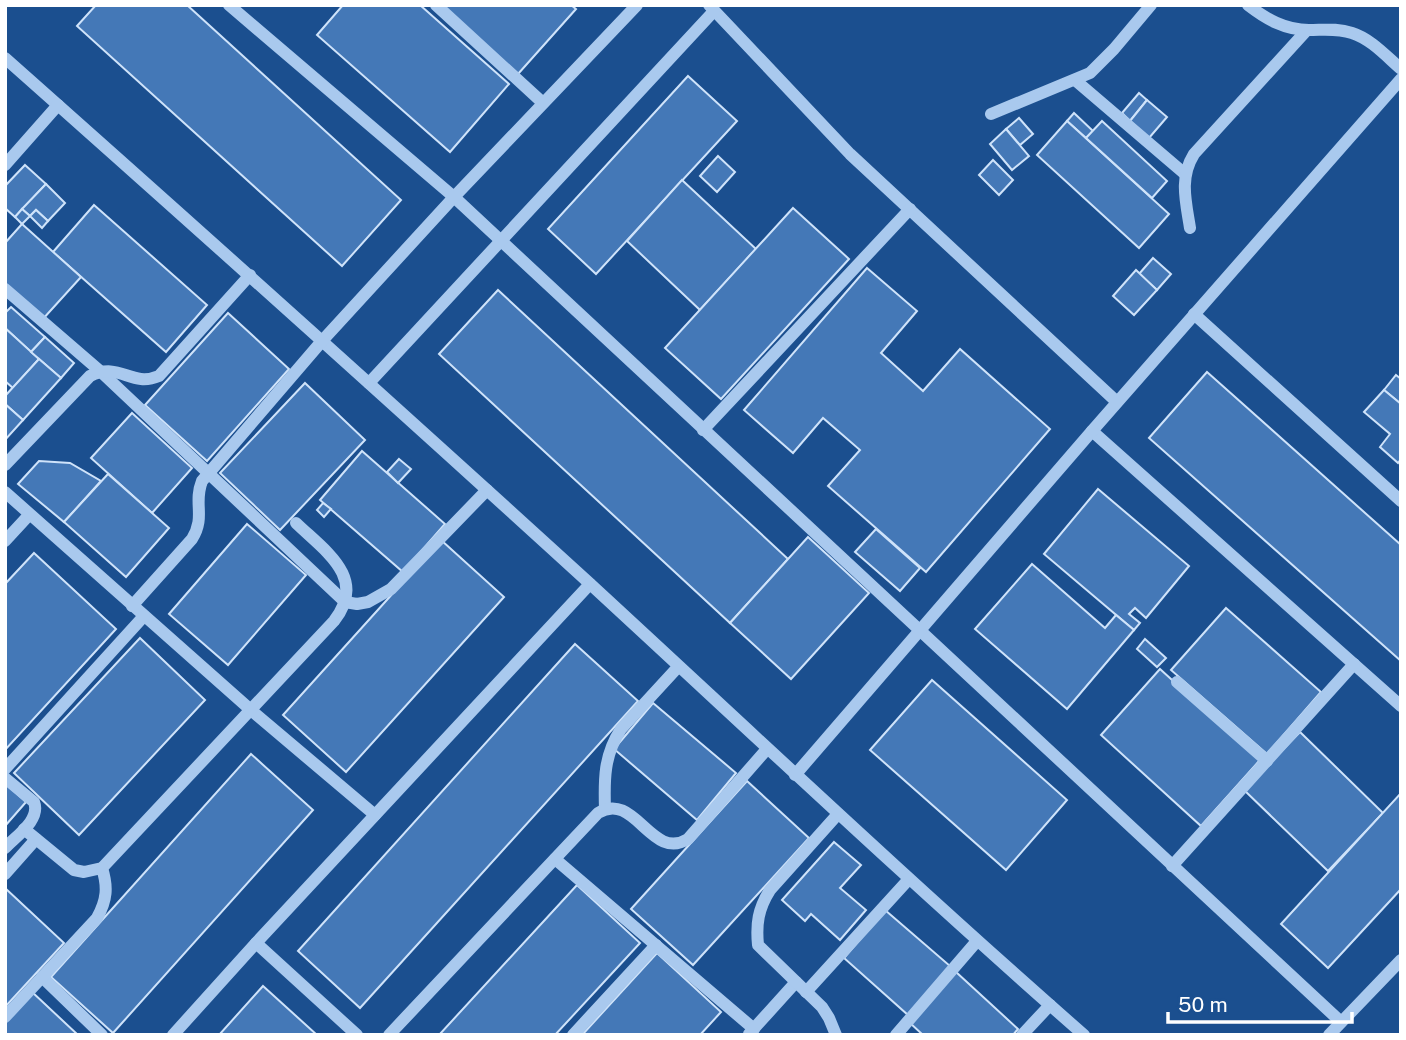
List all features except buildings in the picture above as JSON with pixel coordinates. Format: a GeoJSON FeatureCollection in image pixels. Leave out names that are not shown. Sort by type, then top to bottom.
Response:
{"type":"FeatureCollection","features":[{"type":"Feature","properties":{"kind":"street"},"geometry":{"type":"LineString","coordinates":[[229,5],[454,198],[1341,1022]]}},
{"type":"Feature","properties":{"kind":"street"},"geometry":{"type":"LineString","coordinates":[[436,5],[543,103]]}},
{"type":"Feature","properties":{"kind":"street"},"geometry":{"type":"LineString","coordinates":[[132,606],[198,529],[201,517],[199,489],[208,474],[322,341],[636,5]]}},
{"type":"Feature","properties":{"kind":"street"},"geometry":{"type":"LineString","coordinates":[[991,114],[1075,80],[1102,62],[1151,5]]}},
{"type":"Feature","properties":{"kind":"street"},"geometry":{"type":"LineString","coordinates":[[1248,5],[1276,23],[1307,30],[1333,29],[1356,34],[1366,39],[1401,69]]}},
{"type":"Feature","properties":{"kind":"street"},"geometry":{"type":"LineString","coordinates":[[369,383],[712,8],[850,154],[1117,402]]}},
{"type":"Feature","properties":{"kind":"street"},"geometry":{"type":"LineString","coordinates":[[1190,228],[1184,184],[1185,174],[1194,154],[1307,30]]}},
{"type":"Feature","properties":{"kind":"street"},"geometry":{"type":"LineString","coordinates":[[5,58],[250,275],[590,584],[976,941],[1084,1035]]}},
{"type":"Feature","properties":{"kind":"street"},"geometry":{"type":"LineString","coordinates":[[795,775],[1091,431],[1401,79]]}},
{"type":"Feature","properties":{"kind":"street"},"geometry":{"type":"LineString","coordinates":[[1075,80],[1185,174]]}},
{"type":"Feature","properties":{"kind":"street"},"geometry":{"type":"LineString","coordinates":[[5,165],[58,105]]}},
{"type":"Feature","properties":{"kind":"street"},"geometry":{"type":"LineString","coordinates":[[703,430],[910,209]]}},
{"type":"Feature","properties":{"kind":"street"},"geometry":{"type":"LineString","coordinates":[[5,465],[90,376],[111,370],[140,380],[159,376],[250,275]]}},
{"type":"Feature","properties":{"kind":"street"},"geometry":{"type":"LineString","coordinates":[[7,295],[100,371],[345,602],[368,602],[391,589],[487,490]]}},
{"type":"Feature","properties":{"kind":"street"},"geometry":{"type":"LineString","coordinates":[[1194,314],[1401,501]]}},
{"type":"Feature","properties":{"kind":"street"},"geometry":{"type":"LineString","coordinates":[[1091,431],[1401,706]]}},
{"type":"Feature","properties":{"kind":"street"},"geometry":{"type":"LineString","coordinates":[[5,492],[252,711],[375,815]]}},
{"type":"Feature","properties":{"kind":"street"},"geometry":{"type":"LineString","coordinates":[[5,541],[29,515]]}},
{"type":"Feature","properties":{"kind":"street"},"geometry":{"type":"LineString","coordinates":[[24,829],[74,870],[84,872],[103,868],[334,621],[345,602],[347,588],[344,574],[337,561],[296,523]]}},
{"type":"Feature","properties":{"kind":"street"},"geometry":{"type":"LineString","coordinates":[[173,1035],[590,584]]}},
{"type":"Feature","properties":{"kind":"street"},"geometry":{"type":"LineString","coordinates":[[5,769],[144,615]]}},
{"type":"Feature","properties":{"kind":"street"},"geometry":{"type":"LineString","coordinates":[[1172,866],[1354,664]]}},
{"type":"Feature","properties":{"kind":"street"},"geometry":{"type":"LineString","coordinates":[[389,1035],[605,809],[605,765],[613,741],[678,667]]}},
{"type":"Feature","properties":{"kind":"street"},"geometry":{"type":"LineString","coordinates":[[1177,682],[1267,761]]}},
{"type":"Feature","properties":{"kind":"street"},"geometry":{"type":"LineString","coordinates":[[605,809],[621,809],[662,842],[680,844],[688,839],[767,749]]}},
{"type":"Feature","properties":{"kind":"street"},"geometry":{"type":"LineString","coordinates":[[5,778],[34,802],[36,814],[5,848]]}},
{"type":"Feature","properties":{"kind":"street"},"geometry":{"type":"LineString","coordinates":[[836,1035],[829,1018],[758,945],[758,916],[762,902],[770,890],[838,814]]}},
{"type":"Feature","properties":{"kind":"street"},"geometry":{"type":"LineString","coordinates":[[5,874],[36,839]]}},
{"type":"Feature","properties":{"kind":"street"},"geometry":{"type":"LineString","coordinates":[[555,859],[656,945],[751,1032],[796,982]]}},
{"type":"Feature","properties":{"kind":"street"},"geometry":{"type":"LineString","coordinates":[[5,1017],[97,918],[107,894],[103,868]]}},
{"type":"Feature","properties":{"kind":"street"},"geometry":{"type":"LineString","coordinates":[[806,992],[909,879]]}},
{"type":"Feature","properties":{"kind":"street"},"geometry":{"type":"LineString","coordinates":[[896,1035],[976,941]]}},
{"type":"Feature","properties":{"kind":"street"},"geometry":{"type":"LineString","coordinates":[[256,943],[357,1035]]}},
{"type":"Feature","properties":{"kind":"street"},"geometry":{"type":"LineString","coordinates":[[573,1035],[656,945]]}},
{"type":"Feature","properties":{"kind":"street"},"geometry":{"type":"LineString","coordinates":[[1329,1035],[1401,960]]}},
{"type":"Feature","properties":{"kind":"street"},"geometry":{"type":"LineString","coordinates":[[42,977],[102,1035]]}},
{"type":"Feature","properties":{"kind":"street"},"geometry":{"type":"LineString","coordinates":[[1022,1035],[1050,1005]]}}]}
